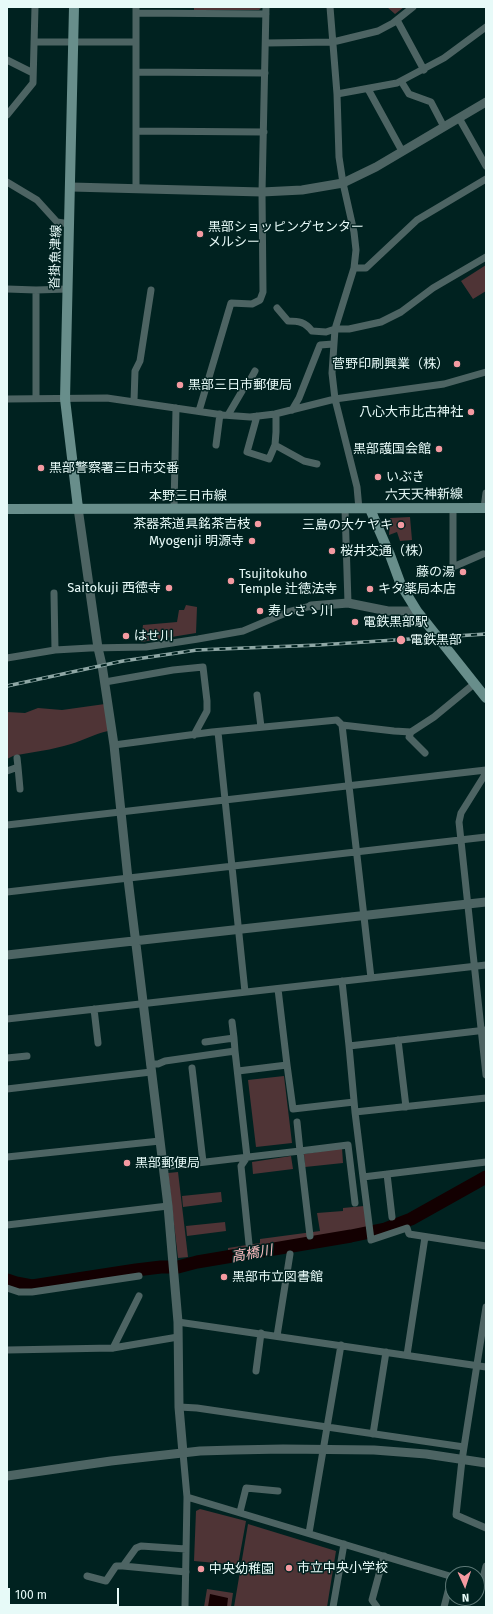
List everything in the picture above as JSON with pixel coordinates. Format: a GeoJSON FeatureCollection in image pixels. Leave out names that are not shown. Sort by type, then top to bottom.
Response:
{"type":"FeatureCollection","features":[{"type":"Feature","properties":{"kind":"main road","name":"沓掛魚津線"},"geometry":{"type":"LineString","coordinates":[[74,7],[65,399],[78,508]]}},
{"type":"Feature","properties":{"kind":"main road","name":"六天天神新線"},"geometry":{"type":"LineString","coordinates":[[485,508],[365,509],[390,555],[401,585],[417,611],[486,698]]}},
{"type":"Feature","properties":{"kind":"main road","name":"本野三日市線"},"geometry":{"type":"LineString","coordinates":[[7,509],[365,509]]}},
{"type":"Feature","properties":{"kind":"street"},"geometry":{"type":"LineString","coordinates":[[7,115],[33,83],[35,7]]}},
{"type":"Feature","properties":{"kind":"street"},"geometry":{"type":"LineString","coordinates":[[330,7],[337,94],[339,157],[354,232],[356,250],[354,268],[335,329],[332,373],[335,399],[357,487],[365,509]]}},
{"type":"Feature","properties":{"kind":"street"},"geometry":{"type":"LineString","coordinates":[[266,43],[333,42],[378,31],[397,20],[413,7]]}},
{"type":"Feature","properties":{"kind":"street"},"geometry":{"type":"LineString","coordinates":[[136,189],[136,10],[266,10],[262,192],[262,292],[260,300],[252,304],[231,303],[199,411]]}},
{"type":"Feature","properties":{"kind":"street"},"geometry":{"type":"LineString","coordinates":[[397,20],[424,70]]}},
{"type":"Feature","properties":{"kind":"street"},"geometry":{"type":"LineString","coordinates":[[337,94],[397,83],[424,70],[444,58],[486,27]]}},
{"type":"Feature","properties":{"kind":"street"},"geometry":{"type":"LineString","coordinates":[[34,42],[136,42]]}},
{"type":"Feature","properties":{"kind":"street"},"geometry":{"type":"LineString","coordinates":[[7,60],[33,73]]}},
{"type":"Feature","properties":{"kind":"street"},"geometry":{"type":"LineString","coordinates":[[136,72],[265,74]]}},
{"type":"Feature","properties":{"kind":"street"},"geometry":{"type":"LineString","coordinates":[[401,81],[409,94],[431,102],[444,127]]}},
{"type":"Feature","properties":{"kind":"street"},"geometry":{"type":"LineString","coordinates":[[368,88],[402,151]]}},
{"type":"Feature","properties":{"kind":"street"},"geometry":{"type":"LineString","coordinates":[[71,187],[262,192],[302,190],[343,183],[376,167],[486,102]]}},
{"type":"Feature","properties":{"kind":"street"},"geometry":{"type":"LineString","coordinates":[[458,118],[486,166]]}},
{"type":"Feature","properties":{"kind":"street"},"geometry":{"type":"LineString","coordinates":[[136,131],[264,132]]}},
{"type":"Feature","properties":{"kind":"street"},"geometry":{"type":"LineString","coordinates":[[354,268],[366,268],[417,220],[486,179]]}},
{"type":"Feature","properties":{"kind":"street"},"geometry":{"type":"LineString","coordinates":[[7,182],[37,200],[57,222],[70,224]]}},
{"type":"Feature","properties":{"kind":"street"},"geometry":{"type":"LineString","coordinates":[[277,308],[288,321],[300,322],[307,325],[312,331],[326,332],[335,329],[349,329],[381,322],[401,312],[433,288],[486,257]]}},
{"type":"Feature","properties":{"kind":"street"},"geometry":{"type":"LineString","coordinates":[[7,288],[36,290],[68,289]]}},
{"type":"Feature","properties":{"kind":"street"},"geometry":{"type":"LineString","coordinates":[[36,290],[36,398]]}},
{"type":"Feature","properties":{"kind":"street"},"geometry":{"type":"LineString","coordinates":[[134,401],[135,372],[140,361],[151,290]]}},
{"type":"Feature","properties":{"kind":"street"},"geometry":{"type":"LineString","coordinates":[[292,410],[299,398],[304,381],[320,345],[333,344]]}},
{"type":"Feature","properties":{"kind":"street"},"geometry":{"type":"LineString","coordinates":[[228,415],[255,371]]}},
{"type":"Feature","properties":{"kind":"street"},"geometry":{"type":"LineString","coordinates":[[7,398],[107,398],[250,417],[276,414],[335,399],[444,384],[486,372]]}},
{"type":"Feature","properties":{"kind":"street"},"geometry":{"type":"LineString","coordinates":[[174,509],[176,408]]}},
{"type":"Feature","properties":{"kind":"street"},"geometry":{"type":"LineString","coordinates":[[216,444],[220,414]]}},
{"type":"Feature","properties":{"kind":"street"},"geometry":{"type":"LineString","coordinates":[[257,416],[247,452],[269,459],[274,445],[276,414]]}},
{"type":"Feature","properties":{"kind":"street"},"geometry":{"type":"LineString","coordinates":[[274,445],[304,461],[316,464]]}},
{"type":"Feature","properties":{"kind":"street"},"geometry":{"type":"LineString","coordinates":[[485,508],[486,493]]}},
{"type":"Feature","properties":{"kind":"street"},"geometry":{"type":"LineString","coordinates":[[78,508],[98,648],[105,682],[114,745],[128,879],[174,1262],[178,1322],[179,1407],[187,1497],[185,1607]]}},
{"type":"Feature","properties":{"kind":"street"},"geometry":{"type":"LineString","coordinates":[[453,508],[453,567],[483,554]]}},
{"type":"Feature","properties":{"kind":"street"},"geometry":{"type":"LineString","coordinates":[[345,509],[348,603]]}},
{"type":"Feature","properties":{"kind":"street"},"geometry":{"type":"LineString","coordinates":[[54,593],[55,650]]}},
{"type":"Feature","properties":{"kind":"street"},"geometry":{"type":"LineString","coordinates":[[7,658],[55,650],[146,647],[243,631],[288,612],[311,606],[348,603],[388,611],[417,611]]}},
{"type":"Feature","properties":{"kind":"street"},"geometry":{"type":"LineString","coordinates":[[105,682],[165,671],[203,667],[207,701],[206,711],[194,735]]}},
{"type":"Feature","properties":{"kind":"street"},"geometry":{"type":"LineString","coordinates":[[114,745],[262,727],[337,720],[342,725],[394,732],[411,732],[434,716],[474,684]]}},
{"type":"Feature","properties":{"kind":"street"},"geometry":{"type":"LineString","coordinates":[[257,695],[262,727]]}},
{"type":"Feature","properties":{"kind":"street"},"geometry":{"type":"LineString","coordinates":[[342,725],[371,978]]}},
{"type":"Feature","properties":{"kind":"street"},"geometry":{"type":"LineString","coordinates":[[218,732],[245,992]]}},
{"type":"Feature","properties":{"kind":"street"},"geometry":{"type":"LineString","coordinates":[[411,732],[409,737],[425,754]]}},
{"type":"Feature","properties":{"kind":"street"},"geometry":{"type":"LineString","coordinates":[[17,758],[20,788]]}},
{"type":"Feature","properties":{"kind":"street"},"geometry":{"type":"LineString","coordinates":[[7,772],[18,767]]}},
{"type":"Feature","properties":{"kind":"street"},"geometry":{"type":"LineString","coordinates":[[7,825],[486,770]]}},
{"type":"Feature","properties":{"kind":"street"},"geometry":{"type":"LineString","coordinates":[[486,773],[461,813],[459,822],[474,966],[483,1031],[486,1076]]}},
{"type":"Feature","properties":{"kind":"street"},"geometry":{"type":"LineString","coordinates":[[7,892],[486,838]]}},
{"type":"Feature","properties":{"kind":"street"},"geometry":{"type":"LineString","coordinates":[[7,955],[486,902]]}},
{"type":"Feature","properties":{"kind":"street"},"geometry":{"type":"LineString","coordinates":[[7,1019],[486,965]]}},
{"type":"Feature","properties":{"kind":"street"},"geometry":{"type":"LineString","coordinates":[[342,981],[355,1112],[371,1240],[407,1228],[409,1234],[486,1246]]}},
{"type":"Feature","properties":{"kind":"street"},"geometry":{"type":"LineString","coordinates":[[278,988],[293,1109],[354,1102]]}},
{"type":"Feature","properties":{"kind":"street"},"geometry":{"type":"LineString","coordinates":[[94,1009],[98,1044]]}},
{"type":"Feature","properties":{"kind":"street"},"geometry":{"type":"LineString","coordinates":[[232,1022],[248,1157],[241,1166],[249,1244]]}},
{"type":"Feature","properties":{"kind":"street"},"geometry":{"type":"LineString","coordinates":[[349,1046],[483,1031]]}},
{"type":"Feature","properties":{"kind":"street"},"geometry":{"type":"LineString","coordinates":[[205,1042],[234,1038]]}},
{"type":"Feature","properties":{"kind":"street"},"geometry":{"type":"LineString","coordinates":[[398,1040],[406,1107]]}},
{"type":"Feature","properties":{"kind":"street"},"geometry":{"type":"LineString","coordinates":[[7,1089],[151,1068],[165,1061],[235,1051]]}},
{"type":"Feature","properties":{"kind":"street"},"geometry":{"type":"LineString","coordinates":[[7,1058],[27,1056]]}},
{"type":"Feature","properties":{"kind":"street"},"geometry":{"type":"LineString","coordinates":[[238,1071],[287,1065]]}},
{"type":"Feature","properties":{"kind":"street"},"geometry":{"type":"LineString","coordinates":[[192,1068],[203,1162]]}},
{"type":"Feature","properties":{"kind":"street"},"geometry":{"type":"LineString","coordinates":[[355,1112],[486,1098]]}},
{"type":"Feature","properties":{"kind":"street"},"geometry":{"type":"LineString","coordinates":[[297,1122],[310,1236]]}},
{"type":"Feature","properties":{"kind":"street"},"geometry":{"type":"LineString","coordinates":[[7,1157],[160,1141]]}},
{"type":"Feature","properties":{"kind":"street"},"geometry":{"type":"LineString","coordinates":[[163,1167],[348,1145],[355,1203]]}},
{"type":"Feature","properties":{"kind":"street"},"geometry":{"type":"LineString","coordinates":[[363,1177],[486,1162]]}},
{"type":"Feature","properties":{"kind":"street"},"geometry":{"type":"LineString","coordinates":[[387,1174],[392,1217]]}},
{"type":"Feature","properties":{"kind":"street"},"geometry":{"type":"LineString","coordinates":[[7,1225],[168,1206]]}},
{"type":"Feature","properties":{"kind":"street"},"geometry":{"type":"LineString","coordinates":[[407,1355],[425,1237]]}},
{"type":"Feature","properties":{"kind":"street"},"geometry":{"type":"LineString","coordinates":[[277,1336],[290,1254]]}},
{"type":"Feature","properties":{"kind":"street"},"geometry":{"type":"LineString","coordinates":[[7,1288],[19,1292],[32,1292],[139,1276]]}},
{"type":"Feature","properties":{"kind":"street"},"geometry":{"type":"LineString","coordinates":[[113,1348],[139,1296]]}},
{"type":"Feature","properties":{"kind":"street"},"geometry":{"type":"LineString","coordinates":[[486,1307],[462,1460],[456,1514],[486,1528]]}},
{"type":"Feature","properties":{"kind":"street"},"geometry":{"type":"LineString","coordinates":[[178,1322],[486,1367]]}},
{"type":"Feature","properties":{"kind":"street"},"geometry":{"type":"LineString","coordinates":[[256,1371],[261,1333]]}},
{"type":"Feature","properties":{"kind":"street"},"geometry":{"type":"LineString","coordinates":[[7,1350],[113,1348],[178,1336]]}},
{"type":"Feature","properties":{"kind":"street"},"geometry":{"type":"LineString","coordinates":[[309,1533],[341,1345]]}},
{"type":"Feature","properties":{"kind":"street"},"geometry":{"type":"LineString","coordinates":[[372,1434],[386,1352]]}},
{"type":"Feature","properties":{"kind":"street"},"geometry":{"type":"LineString","coordinates":[[179,1407],[197,1408],[464,1447]]}},
{"type":"Feature","properties":{"kind":"street"},"geometry":{"type":"LineString","coordinates":[[7,1476],[111,1461],[234,1450],[324,1449],[426,1454],[486,1463]]}},
{"type":"Feature","properties":{"kind":"street"},"geometry":{"type":"LineString","coordinates":[[240,1512],[246,1488],[278,1491]]}},
{"type":"Feature","properties":{"kind":"street"},"geometry":{"type":"LineString","coordinates":[[187,1497],[445,1574]]}},
{"type":"Feature","properties":{"kind":"street"},"geometry":{"type":"LineString","coordinates":[[333,1607],[344,1544]]}},
{"type":"Feature","properties":{"kind":"street"},"geometry":{"type":"LineString","coordinates":[[123,1566],[136,1548],[141,1546],[186,1549]]}},
{"type":"Feature","properties":{"kind":"street"},"geometry":{"type":"LineString","coordinates":[[376,1607],[372,1600],[384,1556]]}},
{"type":"Feature","properties":{"kind":"street"},"geometry":{"type":"LineString","coordinates":[[87,1576],[106,1581],[116,1566],[186,1572]]}},
{"type":"Feature","properties":{"kind":"shaded area"},"geometry":{"type":"Polygon","coordinates":[[[194,7],[262,7],[259,10],[194,10],[194,7]]]}},
{"type":"Feature","properties":{"kind":"shaded area"},"geometry":{"type":"Polygon","coordinates":[[[387,7],[404,7],[395,14],[387,7]]]}},
{"type":"Feature","properties":{"kind":"shaded area"},"geometry":{"type":"Polygon","coordinates":[[[486,265],[486,291],[473,299],[461,281],[486,265]]]}},
{"type":"Feature","properties":{"kind":"shaded area"},"geometry":{"type":"Polygon","coordinates":[[[410,517],[412,540],[400,541],[397,532],[389,535],[390,518],[410,517]]]}},
{"type":"Feature","properties":{"kind":"shaded area"},"geometry":{"type":"Polygon","coordinates":[[[186,605],[197,607],[196,633],[141,642],[143,625],[177,622],[179,610],[184,610],[186,605]]]}},
{"type":"Feature","properties":{"kind":"shaded area"},"geometry":{"type":"Polygon","coordinates":[[[105,704],[108,731],[64,746],[13,756],[7,759],[7,712],[25,713],[38,708],[62,710],[105,704]]]}},
{"type":"Feature","properties":{"kind":"shaded area"},"geometry":{"type":"Polygon","coordinates":[[[284,1076],[292,1143],[256,1147],[248,1080],[284,1076]]]}},
{"type":"Feature","properties":{"kind":"shaded area"},"geometry":{"type":"Polygon","coordinates":[[[342,1148],[343,1163],[305,1167],[304,1154],[342,1148]]]}},
{"type":"Feature","properties":{"kind":"shaded area"},"geometry":{"type":"Polygon","coordinates":[[[291,1156],[293,1169],[253,1174],[252,1162],[291,1156]]]}},
{"type":"Feature","properties":{"kind":"shaded area"},"geometry":{"type":"Polygon","coordinates":[[[178,1172],[188,1257],[178,1258],[168,1173],[178,1172]]]}},
{"type":"Feature","properties":{"kind":"shaded area"},"geometry":{"type":"Polygon","coordinates":[[[221,1192],[222,1202],[183,1207],[182,1196],[221,1192]]]}},
{"type":"Feature","properties":{"kind":"shaded area"},"geometry":{"type":"Polygon","coordinates":[[[364,1206],[367,1228],[228,1252],[228,1248],[260,1243],[260,1239],[320,1231],[317,1213],[343,1211],[343,1208],[364,1206]]]}},
{"type":"Feature","properties":{"kind":"shaded area"},"geometry":{"type":"Polygon","coordinates":[[[225,1222],[226,1231],[187,1236],[186,1226],[225,1222]]]}},
{"type":"Feature","properties":{"kind":"shaded area"},"geometry":{"type":"Polygon","coordinates":[[[200,1509],[246,1521],[238,1565],[194,1561],[196,1511],[200,1509]]]}},
{"type":"Feature","properties":{"kind":"shaded area","name":"市立中央小学校"},"geometry":{"type":"Polygon","coordinates":[[[248,1524],[336,1551],[327,1607],[234,1607],[248,1524]]]}},
{"type":"Feature","properties":{"kind":"shaded area"},"geometry":{"type":"Polygon","coordinates":[[[207,1589],[233,1593],[231,1607],[204,1607],[207,1589]]]}},
{"type":"Feature","properties":{"kind":"shaded area"},"geometry":{"type":"Polygon","coordinates":[[[210,1594],[228,1598],[227,1607],[208,1607],[210,1594]]]}},
{"type":"Feature","properties":{"kind":"waterway","name":"高橋川"},"geometry":{"type":"LineString","coordinates":[[7,1280],[32,1286],[136,1270],[161,1267],[178,1267],[197,1262],[385,1229],[411,1219],[486,1177]]}},
{"type":"Feature","properties":{"kind":"railway"},"geometry":{"type":"LineString","coordinates":[[7,686],[123,661],[197,650],[319,645],[486,634]]}},
{"type":"Feature","properties":{"kind":"place","name":"黒部ショッピングセンター メルシー"},"geometry":{"type":"Point","coordinates":[200,234]}},
{"type":"Feature","properties":{"kind":"place","name":"菅野印刷興業（株）"},"geometry":{"type":"Point","coordinates":[457,364]}},
{"type":"Feature","properties":{"kind":"place","name":"黒部三日市郵便局"},"geometry":{"type":"Point","coordinates":[180,385]}},
{"type":"Feature","properties":{"kind":"place","name":"八心大市比古神社"},"geometry":{"type":"Point","coordinates":[471,412]}},
{"type":"Feature","properties":{"kind":"place","name":"黒部護国会館"},"geometry":{"type":"Point","coordinates":[439,449]}},
{"type":"Feature","properties":{"kind":"place","name":"黒部警察署三日市交番"},"geometry":{"type":"Point","coordinates":[41,468]}},
{"type":"Feature","properties":{"kind":"place","name":"いぶき"},"geometry":{"type":"Point","coordinates":[378,477]}},
{"type":"Feature","properties":{"kind":"place","name":"茶器茶道具銘茶吉枝"},"geometry":{"type":"Point","coordinates":[258,524]}},
{"type":"Feature","properties":{"kind":"place","name":"三島の大ケヤキ"},"geometry":{"type":"Point","coordinates":[401,525]}},
{"type":"Feature","properties":{"kind":"place","name":"Myogenji 明源寺"},"geometry":{"type":"Point","coordinates":[252,541]}},
{"type":"Feature","properties":{"kind":"place","name":"桜井交通（株）"},"geometry":{"type":"Point","coordinates":[332,551]}},
{"type":"Feature","properties":{"kind":"place","name":"藤の湯"},"geometry":{"type":"Point","coordinates":[463,572]}},
{"type":"Feature","properties":{"kind":"place","name":"Tsujitokuho Temple 辻徳法寺"},"geometry":{"type":"Point","coordinates":[231,581]}},
{"type":"Feature","properties":{"kind":"place","name":"Saitokuji 西徳寺"},"geometry":{"type":"Point","coordinates":[169,588]}},
{"type":"Feature","properties":{"kind":"place","name":"キタ薬局本店"},"geometry":{"type":"Point","coordinates":[370,589]}},
{"type":"Feature","properties":{"kind":"place","name":"寿しさゝ川"},"geometry":{"type":"Point","coordinates":[260,611]}},
{"type":"Feature","properties":{"kind":"place","name":"電鉄黒部駅"},"geometry":{"type":"Point","coordinates":[355,622]}},
{"type":"Feature","properties":{"kind":"place","name":"はせ川"},"geometry":{"type":"Point","coordinates":[126,636]}},
{"type":"Feature","properties":{"kind":"place","name":"電鉄黒部"},"geometry":{"type":"Point","coordinates":[401,640]}},
{"type":"Feature","properties":{"kind":"place","name":"黒部郵便局"},"geometry":{"type":"Point","coordinates":[127,1163]}},
{"type":"Feature","properties":{"kind":"place","name":"黒部市立図書館"},"geometry":{"type":"Point","coordinates":[224,1277]}},
{"type":"Feature","properties":{"kind":"place","name":"市立中央小学校"},"geometry":{"type":"Point","coordinates":[289,1568]}},
{"type":"Feature","properties":{"kind":"place","name":"中央幼稚園"},"geometry":{"type":"Point","coordinates":[201,1569]}}]}
